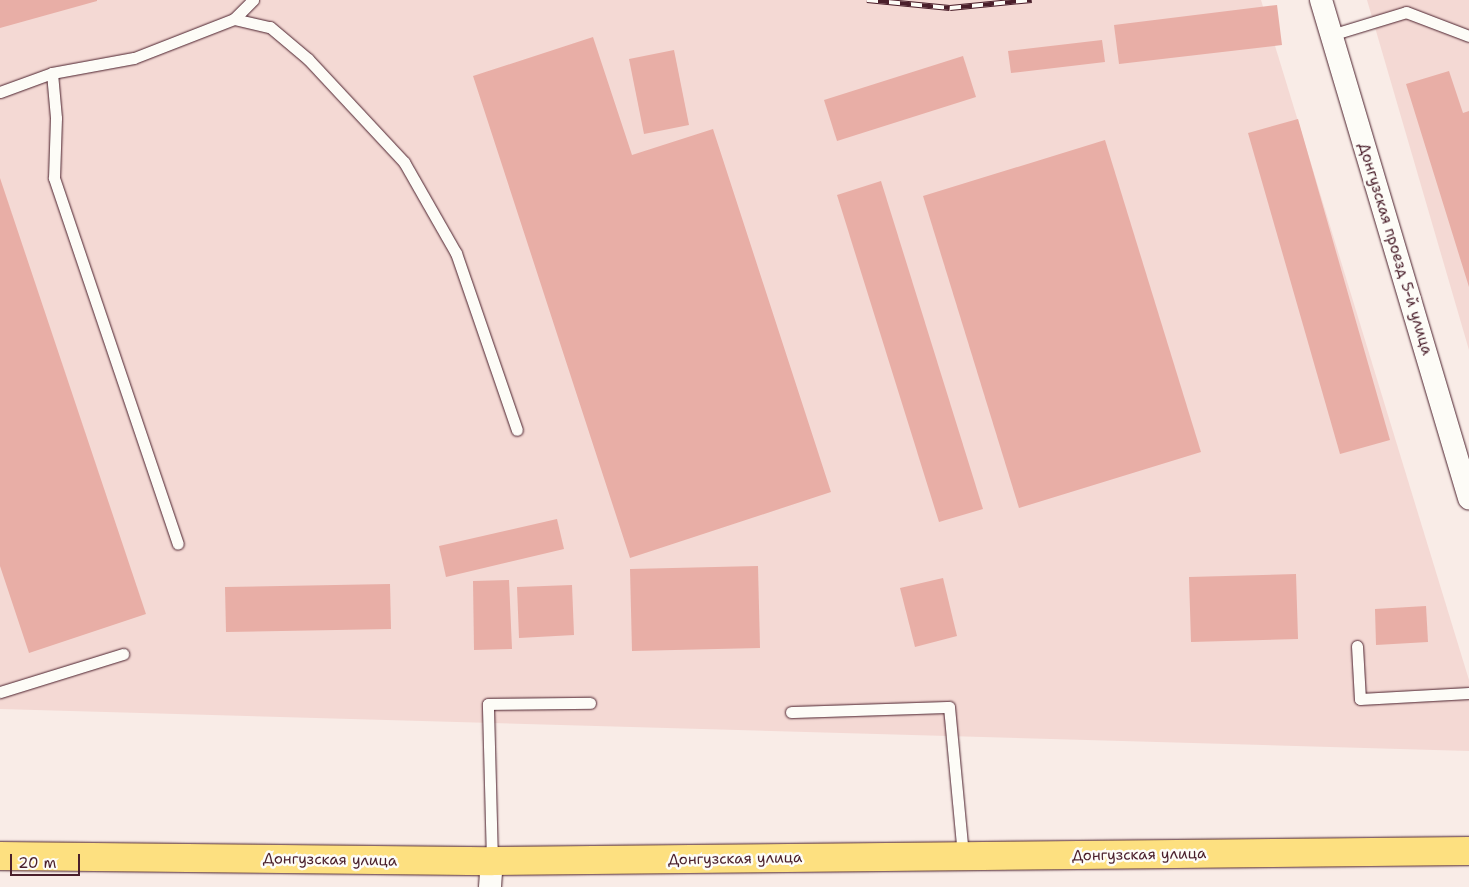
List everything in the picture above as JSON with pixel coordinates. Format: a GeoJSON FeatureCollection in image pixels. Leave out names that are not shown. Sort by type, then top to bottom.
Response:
{"type":"FeatureCollection","features":[{"type":"Feature","properties":{"kind":"highway","name":"Донгузская улица"},"geometry":{"type":"LineString","coordinates":[[0,856],[491,874],[963,856],[1469,852]]}},
{"type":"Feature","properties":{"kind":"street","name":"Донгузская проезд 5-й улица"},"geometry":{"type":"LineString","coordinates":[[1321,0],[1469,498]]}},
{"type":"Feature","properties":{"kind":"lane"},"geometry":{"type":"LineString","coordinates":[[0,92],[52,73],[134,58],[234,20],[253,0]]}},
{"type":"Feature","properties":{"kind":"lane"},"geometry":{"type":"LineString","coordinates":[[1331,35],[1406,12],[1469,36]]}},
{"type":"Feature","properties":{"kind":"lane"},"geometry":{"type":"LineString","coordinates":[[234,20],[270,26],[308,59],[404,162],[456,253],[517,430]]}},
{"type":"Feature","properties":{"kind":"lane"},"geometry":{"type":"LineString","coordinates":[[52,73],[56,118],[54,178],[178,544]]}},
{"type":"Feature","properties":{"kind":"lane"},"geometry":{"type":"LineString","coordinates":[[1357,646],[1360,699],[1469,693]]}},
{"type":"Feature","properties":{"kind":"lane"},"geometry":{"type":"LineString","coordinates":[[0,692],[123,654]]}},
{"type":"Feature","properties":{"kind":"lane"},"geometry":{"type":"LineString","coordinates":[[491,874],[488,704],[590,703]]}},
{"type":"Feature","properties":{"kind":"lane"},"geometry":{"type":"LineString","coordinates":[[791,712],[949,707],[963,856]]}},
{"type":"Feature","properties":{"kind":"shaded area"},"geometry":{"type":"Polygon","coordinates":[[[0,0],[1261,0],[1469,680],[1469,751],[0,709],[0,0]]]}},
{"type":"Feature","properties":{"kind":"shaded area"},"geometry":{"type":"Polygon","coordinates":[[[1367,0],[1469,0],[1469,350],[1367,0]]]}},
{"type":"Feature","properties":{"kind":"building"},"geometry":{"type":"Polygon","coordinates":[[[0,0],[97,0],[97,1],[0,28],[0,0]]]}},
{"type":"Feature","properties":{"kind":"building"},"geometry":{"type":"Polygon","coordinates":[[[1277,5],[1282,45],[1119,64],[1114,25],[1277,5]]]}},
{"type":"Feature","properties":{"kind":"building"},"geometry":{"type":"Polygon","coordinates":[[[593,37],[632,155],[713,129],[831,492],[630,558],[473,76],[593,37]]]}},
{"type":"Feature","properties":{"kind":"building"},"geometry":{"type":"Polygon","coordinates":[[[1102,40],[1105,62],[1011,73],[1008,51],[1102,40]]]}},
{"type":"Feature","properties":{"kind":"building"},"geometry":{"type":"Polygon","coordinates":[[[674,50],[689,125],[644,134],[629,59],[674,50]]]}},
{"type":"Feature","properties":{"kind":"building"},"geometry":{"type":"Polygon","coordinates":[[[963,56],[976,97],[837,141],[824,100],[963,56]]]}},
{"type":"Feature","properties":{"kind":"building"},"geometry":{"type":"Polygon","coordinates":[[[1449,71],[1463,113],[1469,111],[1469,287],[1406,84],[1449,71]]]}},
{"type":"Feature","properties":{"kind":"building"},"geometry":{"type":"Polygon","coordinates":[[[1298,119],[1390,440],[1340,454],[1248,133],[1298,119]]]}},
{"type":"Feature","properties":{"kind":"building"},"geometry":{"type":"Polygon","coordinates":[[[1105,140],[1201,452],[1019,508],[923,196],[1105,140]]]}},
{"type":"Feature","properties":{"kind":"building"},"geometry":{"type":"Polygon","coordinates":[[[0,178],[146,614],[29,653],[0,566],[0,178]]]}},
{"type":"Feature","properties":{"kind":"building"},"geometry":{"type":"Polygon","coordinates":[[[881,181],[983,509],[939,522],[837,195],[881,181]]]}},
{"type":"Feature","properties":{"kind":"building"},"geometry":{"type":"Polygon","coordinates":[[[557,519],[564,549],[446,577],[439,546],[557,519]]]}},
{"type":"Feature","properties":{"kind":"building"},"geometry":{"type":"Polygon","coordinates":[[[758,566],[760,648],[632,651],[630,569],[758,566]]]}},
{"type":"Feature","properties":{"kind":"building"},"geometry":{"type":"Polygon","coordinates":[[[1296,574],[1298,639],[1191,642],[1189,577],[1296,574]]]}},
{"type":"Feature","properties":{"kind":"building"},"geometry":{"type":"Polygon","coordinates":[[[943,578],[957,636],[915,647],[900,588],[943,578]]]}},
{"type":"Feature","properties":{"kind":"building"},"geometry":{"type":"Polygon","coordinates":[[[509,580],[512,649],[474,650],[473,581],[509,580]]]}},
{"type":"Feature","properties":{"kind":"building"},"geometry":{"type":"Polygon","coordinates":[[[390,584],[391,629],[226,632],[225,587],[390,584]]]}},
{"type":"Feature","properties":{"kind":"building"},"geometry":{"type":"Polygon","coordinates":[[[572,585],[574,635],[519,638],[517,587],[572,585]]]}},
{"type":"Feature","properties":{"kind":"building"},"geometry":{"type":"Polygon","coordinates":[[[1426,606],[1428,642],[1376,645],[1375,609],[1426,606]]]}},
{"type":"Feature","properties":{"kind":"railway"},"geometry":{"type":"LineString","coordinates":[[867,0],[950,8],[1032,0]]}}]}
